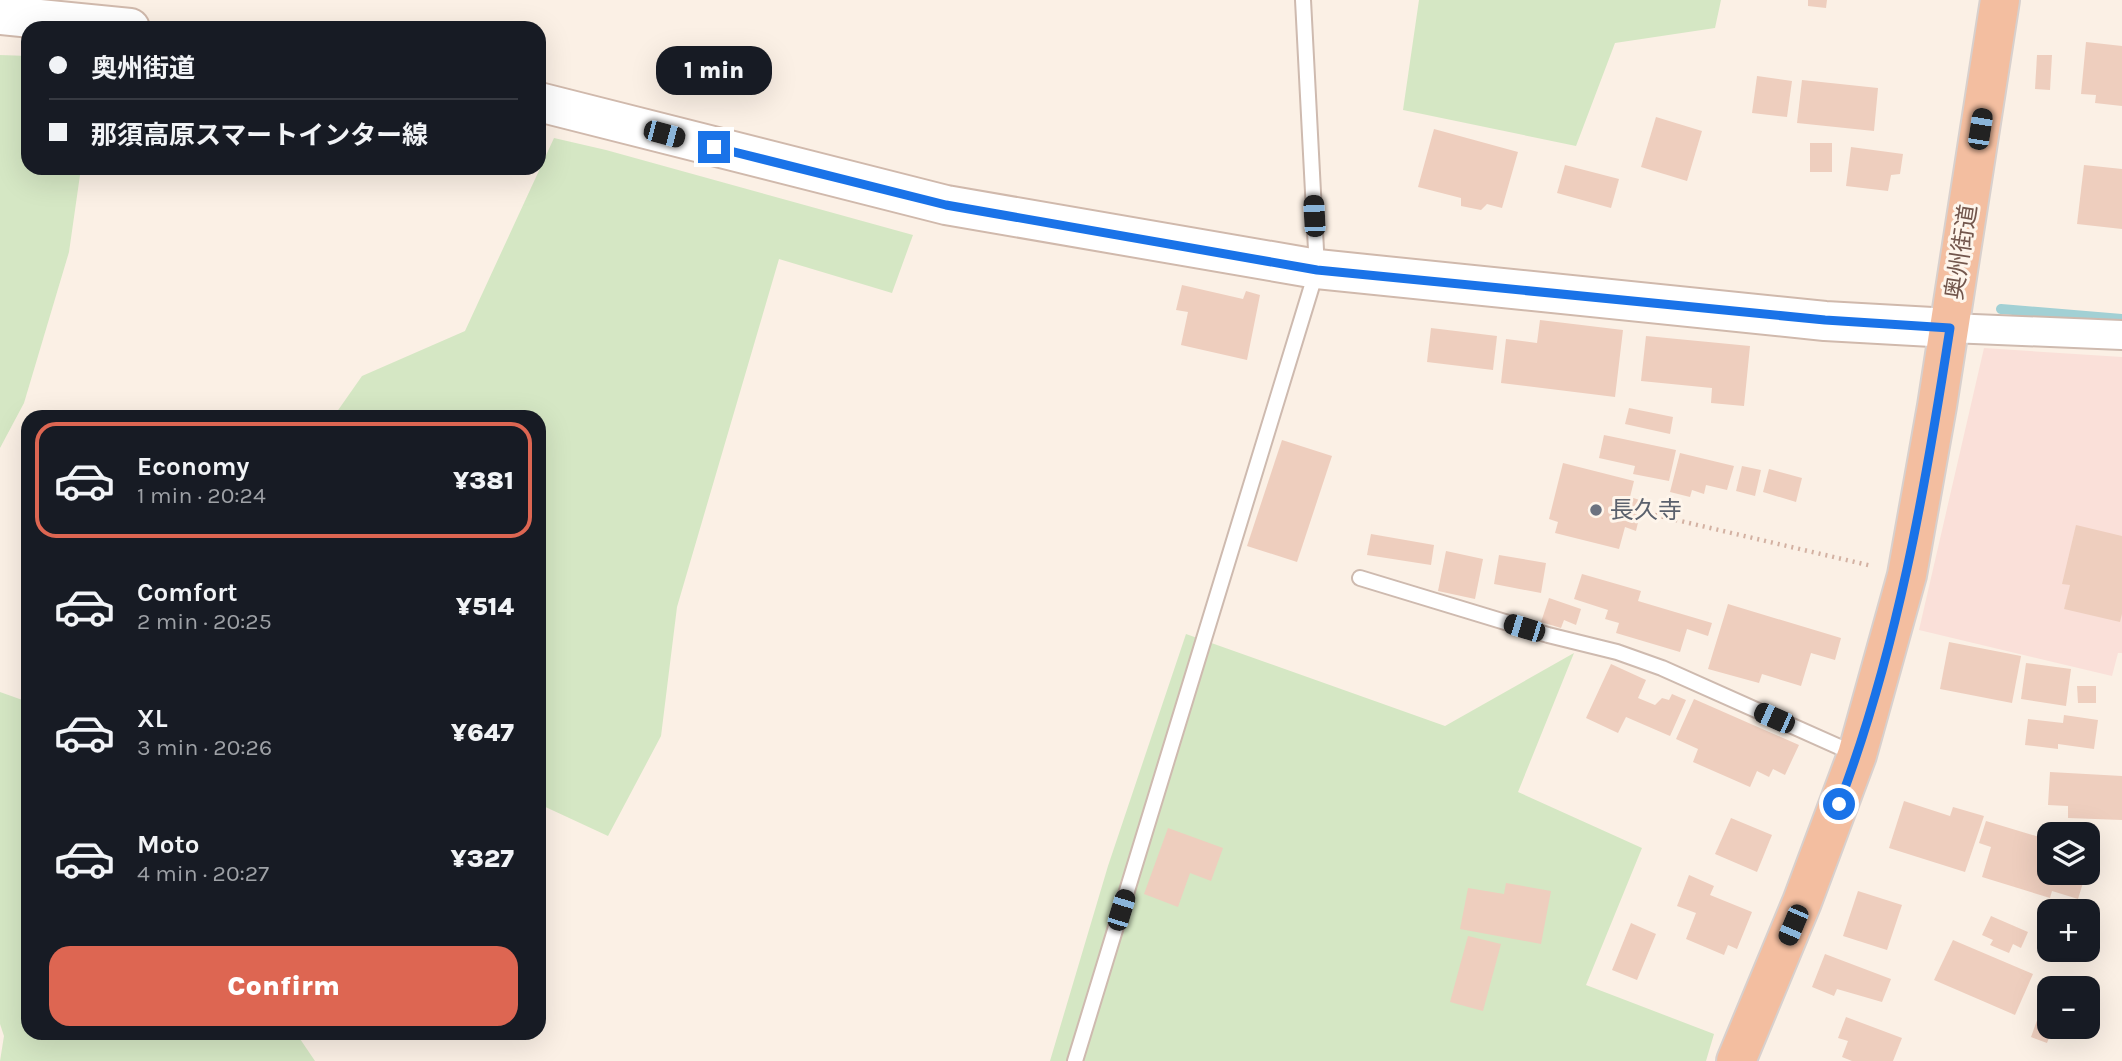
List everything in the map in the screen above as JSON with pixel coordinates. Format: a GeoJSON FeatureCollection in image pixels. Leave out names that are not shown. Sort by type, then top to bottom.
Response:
{"type":"FeatureCollection","features":[{"type":"Feature","properties":{"kind":"highway","name":"奥州街道"},"geometry":{"type":"LineString","coordinates":[[1736,1061],[1802,902],[1857,755],[1907,575],[1950,328],[2000,0]]}},
{"type":"Feature","properties":{"kind":"main road"},"geometry":{"type":"LineString","coordinates":[[0,15],[60,21]]}},
{"type":"Feature","properties":{"kind":"main road"},"geometry":{"type":"LineString","coordinates":[[546,104],[946,205],[1317,270],[1825,320],[1950,328]]}},
{"type":"Feature","properties":{"kind":"street"},"geometry":{"type":"LineString","coordinates":[[1950,328],[2122,335]]}},
{"type":"Feature","properties":{"kind":"lane"},"geometry":{"type":"LineString","coordinates":[[1075,1061],[1317,270],[1303,0]]}},
{"type":"Feature","properties":{"kind":"lane"},"geometry":{"type":"LineString","coordinates":[[1360,578],[1548,635],[1617,652],[1662,668],[1857,755]]}},
{"type":"Feature","properties":{"kind":"path"},"geometry":{"type":"LineString","coordinates":[[1655,515],[1907,575]]}},
{"type":"Feature","properties":{"kind":"shaded area"},"geometry":{"type":"Polygon","coordinates":[[[1984,348],[2122,357],[2122,653],[2118,653],[2112,676],[1919,630],[1984,348]]]}},
{"type":"Feature","properties":{"kind":"green space"},"geometry":{"type":"Polygon","coordinates":[[[1419,0],[1721,0],[1715,28],[1615,43],[1576,146],[1403,110],[1419,0]]]}},
{"type":"Feature","properties":{"kind":"green space"},"geometry":{"type":"Polygon","coordinates":[[[0,55],[21,56],[21,175],[80,175],[69,252],[24,403],[0,448],[0,55]]]}},
{"type":"Feature","properties":{"kind":"green space"},"geometry":{"type":"Polygon","coordinates":[[[554,138],[913,235],[892,293],[779,259],[677,607],[661,736],[608,836],[546,807],[546,410],[338,410],[362,376],[465,331],[537,175],[546,175],[546,155],[554,138]]]}},
{"type":"Feature","properties":{"kind":"green space"},"geometry":{"type":"Polygon","coordinates":[[[1186,634],[1445,726],[1574,653],[1518,792],[1642,848],[1586,985],[1714,1034],[1706,1061],[1050,1061],[1108,866],[1186,634]]]}},
{"type":"Feature","properties":{"kind":"green space"},"geometry":{"type":"Polygon","coordinates":[[[0,692],[21,700],[21,1040],[301,1040],[315,1061],[0,1061],[4,1036],[0,1024],[0,692]]]}},
{"type":"Feature","properties":{"kind":"building"},"geometry":{"type":"Polygon","coordinates":[[[1808,0],[1827,0],[1826,8],[1808,6],[1808,0]]]}},
{"type":"Feature","properties":{"kind":"building"},"geometry":{"type":"Polygon","coordinates":[[[2086,42],[2122,46],[2122,106],[2095,103],[2096,95],[2081,94],[2086,42]]]}},
{"type":"Feature","properties":{"kind":"building"},"geometry":{"type":"Polygon","coordinates":[[[2037,55],[2052,55],[2050,90],[2035,89],[2037,55]]]}},
{"type":"Feature","properties":{"kind":"building"},"geometry":{"type":"Polygon","coordinates":[[[1757,76],[1792,81],[1787,117],[1752,113],[1757,76]]]}},
{"type":"Feature","properties":{"kind":"building"},"geometry":{"type":"Polygon","coordinates":[[[1802,80],[1878,88],[1874,131],[1797,123],[1802,80]]]}},
{"type":"Feature","properties":{"kind":"building"},"geometry":{"type":"Polygon","coordinates":[[[1656,117],[1702,131],[1687,181],[1641,167],[1656,117]]]}},
{"type":"Feature","properties":{"kind":"building"},"geometry":{"type":"Polygon","coordinates":[[[1434,129],[1518,152],[1502,208],[1487,204],[1481,210],[1461,206],[1461,198],[1418,187],[1434,129]]]}},
{"type":"Feature","properties":{"kind":"building"},"geometry":{"type":"Polygon","coordinates":[[[1810,143],[1832,143],[1832,172],[1810,172],[1810,143]]]}},
{"type":"Feature","properties":{"kind":"building"},"geometry":{"type":"Polygon","coordinates":[[[1851,147],[1903,154],[1900,174],[1891,175],[1888,191],[1846,186],[1851,147]]]}},
{"type":"Feature","properties":{"kind":"building"},"geometry":{"type":"Polygon","coordinates":[[[1565,165],[1619,179],[1611,208],[1557,193],[1565,165]]]}},
{"type":"Feature","properties":{"kind":"building"},"geometry":{"type":"Polygon","coordinates":[[[2084,165],[2122,169],[2122,229],[2077,224],[2084,165]]]}},
{"type":"Feature","properties":{"kind":"building"},"geometry":{"type":"Polygon","coordinates":[[[1182,285],[1243,299],[1246,291],[1260,295],[1247,360],[1181,345],[1188,312],[1176,310],[1182,285]]]}},
{"type":"Feature","properties":{"kind":"building"},"geometry":{"type":"Polygon","coordinates":[[[1540,320],[1623,330],[1615,397],[1501,383],[1506,339],[1537,343],[1540,320]]]}},
{"type":"Feature","properties":{"kind":"building"},"geometry":{"type":"Polygon","coordinates":[[[1431,328],[1497,336],[1493,370],[1427,362],[1431,328]]]}},
{"type":"Feature","properties":{"kind":"building"},"geometry":{"type":"Polygon","coordinates":[[[1646,336],[1750,346],[1744,406],[1711,403],[1712,388],[1641,381],[1646,336]]]}},
{"type":"Feature","properties":{"kind":"building"},"geometry":{"type":"Polygon","coordinates":[[[1629,408],[1673,417],[1670,434],[1625,424],[1629,408]]]}},
{"type":"Feature","properties":{"kind":"building"},"geometry":{"type":"Polygon","coordinates":[[[1604,435],[1676,450],[1669,481],[1633,474],[1635,466],[1599,458],[1604,435]]]}},
{"type":"Feature","properties":{"kind":"building"},"geometry":{"type":"Polygon","coordinates":[[[1282,440],[1332,456],[1297,562],[1247,546],[1282,440]]]}},
{"type":"Feature","properties":{"kind":"building"},"geometry":{"type":"Polygon","coordinates":[[[1680,453],[1734,466],[1727,490],[1706,485],[1704,494],[1692,490],[1690,497],[1670,492],[1680,453]]]}},
{"type":"Feature","properties":{"kind":"building","name":"長久寺"},"geometry":{"type":"Polygon","coordinates":[[[1563,463],[1634,481],[1630,497],[1643,501],[1636,531],[1625,527],[1619,549],[1555,533],[1558,522],[1549,519],[1563,463]]]}},
{"type":"Feature","properties":{"kind":"building"},"geometry":{"type":"Polygon","coordinates":[[[1742,466],[1761,470],[1755,496],[1736,491],[1742,466]]]}},
{"type":"Feature","properties":{"kind":"building"},"geometry":{"type":"Polygon","coordinates":[[[1769,469],[1802,478],[1796,502],[1763,492],[1769,469]]]}},
{"type":"Feature","properties":{"kind":"building"},"geometry":{"type":"Polygon","coordinates":[[[2076,525],[2122,536],[2120,622],[2064,609],[2070,585],[2062,584],[2076,525]]]}},
{"type":"Feature","properties":{"kind":"building"},"geometry":{"type":"Polygon","coordinates":[[[1371,534],[1434,545],[1431,565],[1367,555],[1371,534]]]}},
{"type":"Feature","properties":{"kind":"building"},"geometry":{"type":"Polygon","coordinates":[[[1446,551],[1483,559],[1475,599],[1438,591],[1446,551]]]}},
{"type":"Feature","properties":{"kind":"building"},"geometry":{"type":"Polygon","coordinates":[[[1499,555],[1546,563],[1541,593],[1494,584],[1499,555]]]}},
{"type":"Feature","properties":{"kind":"building"},"geometry":{"type":"Polygon","coordinates":[[[1582,574],[1641,591],[1638,601],[1712,623],[1708,636],[1687,629],[1680,652],[1616,633],[1619,623],[1605,619],[1608,610],[1574,599],[1582,574]]]}},
{"type":"Feature","properties":{"kind":"building"},"geometry":{"type":"Polygon","coordinates":[[[1549,598],[1581,609],[1576,625],[1564,620],[1561,628],[1541,622],[1549,598]]]}},
{"type":"Feature","properties":{"kind":"building"},"geometry":{"type":"Polygon","coordinates":[[[1728,604],[1841,638],[1835,660],[1811,653],[1801,686],[1762,674],[1759,683],[1708,669],[1728,604]]]}},
{"type":"Feature","properties":{"kind":"building"},"geometry":{"type":"Polygon","coordinates":[[[1949,642],[2021,656],[2012,703],[1940,689],[1949,642]]]}},
{"type":"Feature","properties":{"kind":"building"},"geometry":{"type":"Polygon","coordinates":[[[2026,663],[2071,669],[2066,706],[2021,699],[2026,663]]]}},
{"type":"Feature","properties":{"kind":"building"},"geometry":{"type":"Polygon","coordinates":[[[1611,664],[1646,680],[1638,698],[1655,705],[1662,698],[1669,700],[1672,694],[1686,700],[1670,736],[1626,717],[1618,733],[1586,718],[1611,664]]]}},
{"type":"Feature","properties":{"kind":"building"},"geometry":{"type":"Polygon","coordinates":[[[2077,686],[2096,686],[2096,703],[2078,703],[2077,686]]]}},
{"type":"Feature","properties":{"kind":"building"},"geometry":{"type":"Polygon","coordinates":[[[1694,699],[1799,745],[1785,775],[1773,769],[1769,777],[1757,771],[1750,787],[1693,762],[1698,749],[1676,739],[1694,699]]]}},
{"type":"Feature","properties":{"kind":"building"},"geometry":{"type":"Polygon","coordinates":[[[2064,715],[2098,720],[2094,749],[2058,744],[2058,749],[2025,745],[2028,719],[2063,723],[2064,715]]]}},
{"type":"Feature","properties":{"kind":"building"},"geometry":{"type":"Polygon","coordinates":[[[2050,772],[2122,776],[2122,820],[2068,818],[2068,806],[2048,805],[2050,772]]]}},
{"type":"Feature","properties":{"kind":"building"},"geometry":{"type":"Polygon","coordinates":[[[1904,801],[1950,816],[1953,807],[1984,816],[1965,872],[1889,848],[1904,801]]]}},
{"type":"Feature","properties":{"kind":"building"},"geometry":{"type":"Polygon","coordinates":[[[1731,818],[1772,835],[1757,872],[1715,854],[1731,818]]]}},
{"type":"Feature","properties":{"kind":"building"},"geometry":{"type":"Polygon","coordinates":[[[1986,821],[2037,836],[2037,885],[2082,885],[2078,899],[2052,891],[2050,898],[1982,877],[1991,847],[1979,843],[1986,821]]]}},
{"type":"Feature","properties":{"kind":"building"},"geometry":{"type":"Polygon","coordinates":[[[1168,828],[1223,848],[1211,881],[1190,873],[1178,907],[1144,894],[1168,828]]]}},
{"type":"Feature","properties":{"kind":"building"},"geometry":{"type":"Polygon","coordinates":[[[1689,875],[1714,886],[1710,895],[1752,912],[1737,949],[1728,945],[1724,955],[1686,939],[1696,913],[1677,906],[1689,875]]]}},
{"type":"Feature","properties":{"kind":"building"},"geometry":{"type":"Polygon","coordinates":[[[1506,883],[1551,891],[1541,944],[1460,929],[1468,888],[1504,894],[1506,883]]]}},
{"type":"Feature","properties":{"kind":"building"},"geometry":{"type":"Polygon","coordinates":[[[1858,891],[1902,905],[1887,950],[1843,936],[1858,891]]]}},
{"type":"Feature","properties":{"kind":"building"},"geometry":{"type":"Polygon","coordinates":[[[1991,916],[2028,932],[2021,948],[2013,944],[2009,953],[1990,945],[1993,940],[1982,935],[1991,916]]]}},
{"type":"Feature","properties":{"kind":"building"},"geometry":{"type":"Polygon","coordinates":[[[1631,923],[1656,934],[1637,980],[1612,970],[1631,923]]]}},
{"type":"Feature","properties":{"kind":"building"},"geometry":{"type":"Polygon","coordinates":[[[1468,936],[1501,944],[1483,1011],[1450,1002],[1468,936]]]}},
{"type":"Feature","properties":{"kind":"building"},"geometry":{"type":"Polygon","coordinates":[[[1953,940],[2033,974],[2015,1015],[1934,980],[1953,940]]]}},
{"type":"Feature","properties":{"kind":"building"},"geometry":{"type":"Polygon","coordinates":[[[1825,954],[1891,979],[1882,1002],[1837,989],[1834,996],[1812,987],[1825,954]]]}},
{"type":"Feature","properties":{"kind":"building"},"geometry":{"type":"Polygon","coordinates":[[[1846,1017],[1902,1038],[1893,1061],[1852,1061],[1842,1057],[1848,1041],[1838,1038],[1846,1017]]]}},
{"type":"Feature","properties":{"kind":"building"},"geometry":{"type":"Polygon","coordinates":[[[2037,1020],[2037,1039],[2048,1039],[2047,1043],[2031,1037],[2037,1020]]]}},
{"type":"Feature","properties":{"kind":"waterway"},"geometry":{"type":"LineString","coordinates":[[2001,309],[2122,319]]}},
{"type":"Feature","properties":{"kind":"place","name":"長久寺"},"geometry":{"type":"Point","coordinates":[1596,510]}},
{"type":"Feature","properties":{"kind":"route"},"geometry":{"type":"LineString","coordinates":[[714,147],[946,205],[1317,270],[1825,320],[1950,328],[1907,575],[1860,746],[1839,804]]}}]}
